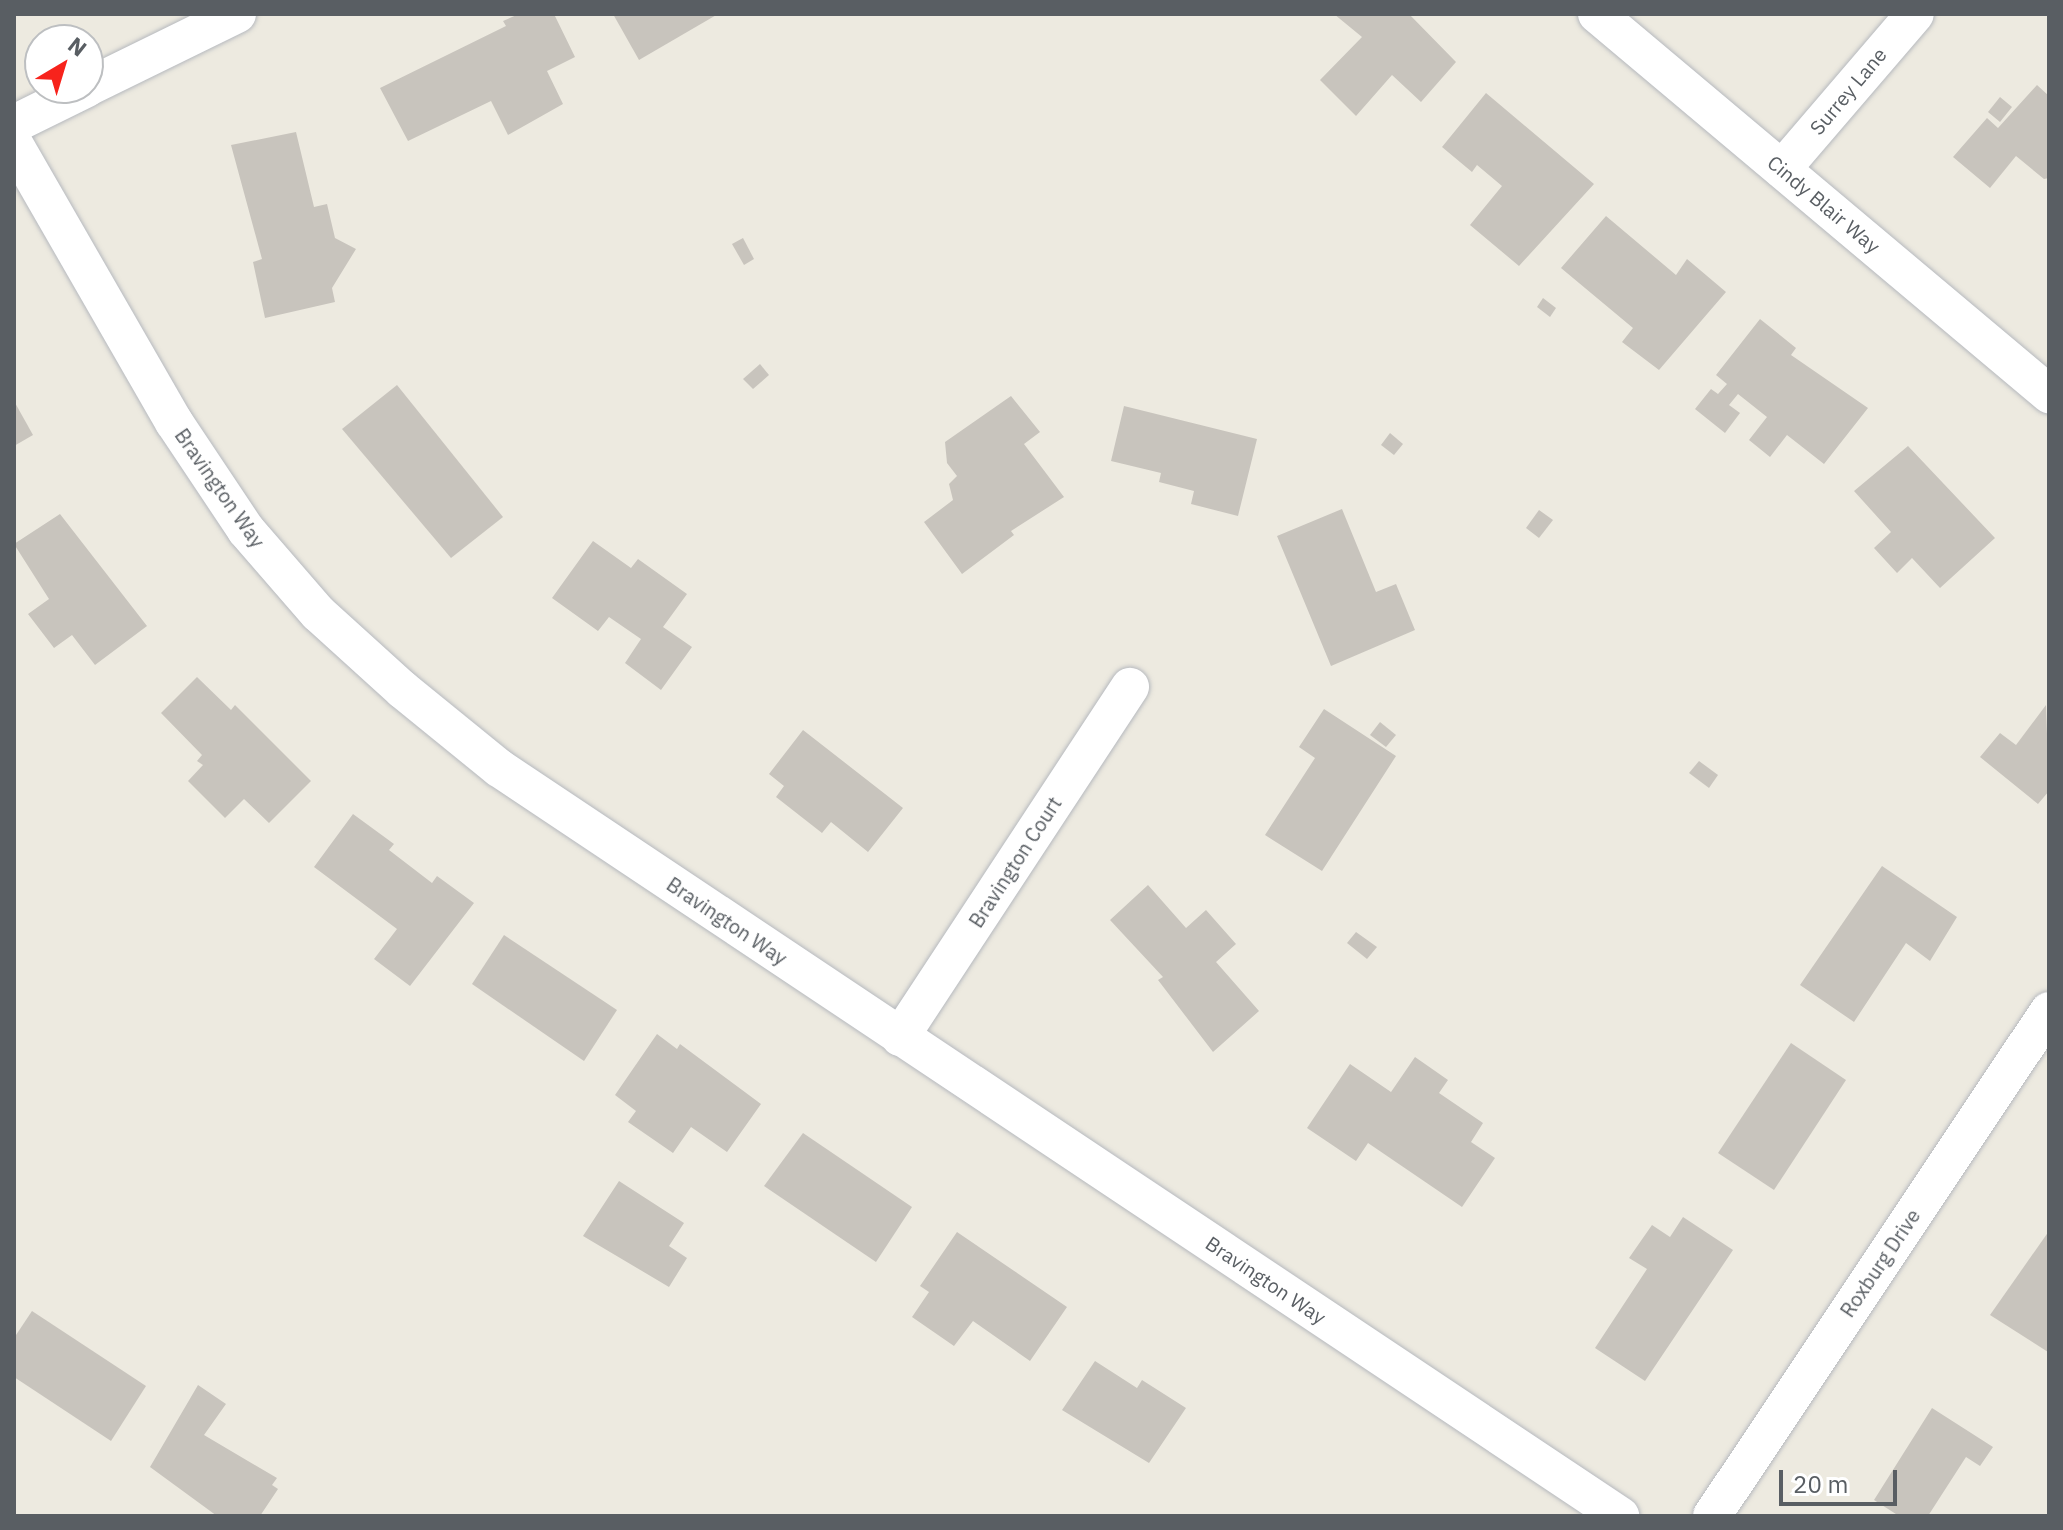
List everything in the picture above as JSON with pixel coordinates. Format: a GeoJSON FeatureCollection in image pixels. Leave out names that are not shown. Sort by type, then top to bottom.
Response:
{"type":"FeatureCollection","features":[{"type":"Feature","properties":{"kind":"street"},"geometry":{"type":"LineString","coordinates":[[104,80],[237,14]]}},
{"type":"Feature","properties":{"kind":"street","name":"Cindy Blair Way"},"geometry":{"type":"LineString","coordinates":[[1597,14],[2049,394]]}},
{"type":"Feature","properties":{"kind":"street","name":"Surrey Lane"},"geometry":{"type":"LineString","coordinates":[[1782,169],[1915,14]]}},
{"type":"Feature","properties":{"kind":"street"},"geometry":{"type":"LineString","coordinates":[[14,124],[55,104]]}},
{"type":"Feature","properties":{"kind":"street","name":"Bravington Way"},"geometry":{"type":"LineString","coordinates":[[14,144],[174,422],[246,530],[318,613],[499,768],[1620,1516]]}},
{"type":"Feature","properties":{"kind":"street","name":"Bravington Court"},"geometry":{"type":"LineString","coordinates":[[900,1037],[1130,687]]}},
{"type":"Feature","properties":{"kind":"street","name":"Roxburg Drive"},"geometry":{"type":"LineString","coordinates":[[1712,1516],[2049,1011]]}},
{"type":"Feature","properties":{"kind":"building"},"geometry":{"type":"Polygon","coordinates":[[[519,14],[554,14],[575,57],[547,71],[563,104],[508,135],[491,101],[408,141],[380,88],[506,26],[503,21],[519,14]]]}},
{"type":"Feature","properties":{"kind":"building"},"geometry":{"type":"Polygon","coordinates":[[[613,14],[718,14],[639,60],[613,14]]]}},
{"type":"Feature","properties":{"kind":"building"},"geometry":{"type":"Polygon","coordinates":[[[1334,14],[1409,14],[1456,62],[1421,102],[1392,75],[1356,116],[1320,80],[1362,37],[1334,14]]]}},
{"type":"Feature","properties":{"kind":"building"},"geometry":{"type":"Polygon","coordinates":[[[2037,85],[2049,96],[2049,178],[2044,179],[2016,156],[1990,188],[1953,157],[1987,118],[1998,128],[2037,85]]]}},
{"type":"Feature","properties":{"kind":"building"},"geometry":{"type":"Polygon","coordinates":[[[1486,93],[1594,184],[1519,266],[1470,225],[1502,186],[1477,165],[1472,172],[1442,147],[1486,93]]]}},
{"type":"Feature","properties":{"kind":"building"},"geometry":{"type":"Polygon","coordinates":[[[2000,97],[2012,107],[2000,122],[1988,112],[2000,97]]]}},
{"type":"Feature","properties":{"kind":"building"},"geometry":{"type":"Polygon","coordinates":[[[296,132],[314,207],[327,204],[335,238],[356,249],[332,288],[335,302],[265,318],[253,262],[262,259],[231,145],[296,132]]]}},
{"type":"Feature","properties":{"kind":"building"},"geometry":{"type":"Polygon","coordinates":[[[1606,216],[1676,275],[1687,259],[1726,292],[1659,370],[1622,342],[1633,328],[1561,268],[1606,216]]]}},
{"type":"Feature","properties":{"kind":"building"},"geometry":{"type":"Polygon","coordinates":[[[743,238],[754,259],[744,265],[732,244],[743,238]]]}},
{"type":"Feature","properties":{"kind":"building"},"geometry":{"type":"Polygon","coordinates":[[[1543,298],[1556,308],[1550,317],[1537,307],[1543,298]]]}},
{"type":"Feature","properties":{"kind":"building"},"geometry":{"type":"Polygon","coordinates":[[[1760,319],[1796,348],[1791,355],[1868,408],[1824,464],[1787,435],[1770,457],[1749,440],[1767,417],[1738,394],[1729,405],[1740,413],[1725,433],[1695,409],[1711,389],[1718,394],[1727,384],[1716,375],[1760,319]]]}},
{"type":"Feature","properties":{"kind":"building"},"geometry":{"type":"Polygon","coordinates":[[[760,364],[769,375],[753,389],[743,379],[760,364]]]}},
{"type":"Feature","properties":{"kind":"building"},"geometry":{"type":"Polygon","coordinates":[[[397,385],[503,517],[451,558],[342,429],[397,385]]]}},
{"type":"Feature","properties":{"kind":"building"},"geometry":{"type":"Polygon","coordinates":[[[1011,396],[1040,432],[1024,444],[1064,497],[1011,531],[1014,535],[962,574],[924,522],[953,500],[949,484],[957,476],[947,463],[945,442],[1011,396]]]}},
{"type":"Feature","properties":{"kind":"building"},"geometry":{"type":"Polygon","coordinates":[[[14,401],[33,435],[14,446],[14,401]]]}},
{"type":"Feature","properties":{"kind":"building"},"geometry":{"type":"Polygon","coordinates":[[[1124,406],[1257,439],[1238,516],[1191,504],[1194,491],[1159,482],[1161,473],[1111,461],[1124,406]]]}},
{"type":"Feature","properties":{"kind":"building"},"geometry":{"type":"Polygon","coordinates":[[[1390,433],[1403,444],[1394,455],[1381,445],[1390,433]]]}},
{"type":"Feature","properties":{"kind":"building"},"geometry":{"type":"Polygon","coordinates":[[[1908,446],[1995,538],[1940,588],[1912,558],[1897,573],[1874,548],[1891,532],[1854,491],[1908,446]]]}},
{"type":"Feature","properties":{"kind":"building"},"geometry":{"type":"Polygon","coordinates":[[[1342,509],[1376,592],[1396,584],[1415,630],[1331,666],[1277,536],[1342,509]]]}},
{"type":"Feature","properties":{"kind":"building"},"geometry":{"type":"Polygon","coordinates":[[[1539,510],[1553,520],[1539,538],[1526,528],[1539,510]]]}},
{"type":"Feature","properties":{"kind":"building"},"geometry":{"type":"Polygon","coordinates":[[[60,514],[147,626],[95,665],[72,635],[54,648],[28,614],[49,599],[14,544],[60,514]]]}},
{"type":"Feature","properties":{"kind":"building"},"geometry":{"type":"Polygon","coordinates":[[[593,541],[631,568],[638,559],[687,594],[663,627],[692,647],[661,690],[625,663],[641,639],[609,617],[598,631],[552,598],[593,541]]]}},
{"type":"Feature","properties":{"kind":"building"},"geometry":{"type":"Polygon","coordinates":[[[197,677],[231,710],[235,705],[311,781],[269,823],[244,799],[225,818],[188,781],[203,765],[197,761],[202,755],[161,713],[197,677]]]}},
{"type":"Feature","properties":{"kind":"building"},"geometry":{"type":"Polygon","coordinates":[[[2046,705],[2049,791],[2038,804],[1980,757],[2000,733],[2016,745],[2046,705]]]}},
{"type":"Feature","properties":{"kind":"building"},"geometry":{"type":"Polygon","coordinates":[[[1324,709],[1396,756],[1322,871],[1265,835],[1315,758],[1299,747],[1324,709]]]}},
{"type":"Feature","properties":{"kind":"building"},"geometry":{"type":"Polygon","coordinates":[[[1380,722],[1396,735],[1386,747],[1370,735],[1380,722]]]}},
{"type":"Feature","properties":{"kind":"building"},"geometry":{"type":"Polygon","coordinates":[[[803,730],[903,808],[868,852],[831,822],[822,833],[776,797],[784,786],[769,774],[803,730]]]}},
{"type":"Feature","properties":{"kind":"building"},"geometry":{"type":"Polygon","coordinates":[[[1699,761],[1718,775],[1709,788],[1689,773],[1699,761]]]}},
{"type":"Feature","properties":{"kind":"building"},"geometry":{"type":"Polygon","coordinates":[[[353,814],[394,844],[389,850],[432,883],[437,876],[474,903],[410,986],[374,959],[397,929],[314,867],[353,814]]]}},
{"type":"Feature","properties":{"kind":"building"},"geometry":{"type":"Polygon","coordinates":[[[1882,866],[1957,917],[1930,961],[1906,943],[1854,1022],[1800,985],[1882,866]]]}},
{"type":"Feature","properties":{"kind":"building"},"geometry":{"type":"Polygon","coordinates":[[[1148,885],[1186,928],[1206,910],[1236,944],[1216,962],[1259,1011],[1213,1052],[1158,980],[1163,977],[1110,920],[1148,885]]]}},
{"type":"Feature","properties":{"kind":"building"},"geometry":{"type":"Polygon","coordinates":[[[1356,932],[1377,947],[1367,959],[1347,943],[1356,932]]]}},
{"type":"Feature","properties":{"kind":"building"},"geometry":{"type":"Polygon","coordinates":[[[504,935],[617,1010],[584,1061],[472,984],[504,935]]]}},
{"type":"Feature","properties":{"kind":"building"},"geometry":{"type":"Polygon","coordinates":[[[657,1034],[677,1049],[680,1044],[761,1104],[727,1152],[691,1127],[673,1153],[628,1122],[636,1111],[615,1095],[657,1034]]]}},
{"type":"Feature","properties":{"kind":"building"},"geometry":{"type":"Polygon","coordinates":[[[1791,1043],[1846,1080],[1774,1190],[1718,1153],[1791,1043]]]}},
{"type":"Feature","properties":{"kind":"building"},"geometry":{"type":"Polygon","coordinates":[[[1415,1057],[1448,1080],[1439,1093],[1483,1123],[1471,1142],[1495,1158],[1462,1207],[1368,1143],[1356,1161],[1307,1128],[1350,1064],[1391,1092],[1415,1057]]]}},
{"type":"Feature","properties":{"kind":"building"},"geometry":{"type":"Polygon","coordinates":[[[803,1133],[912,1207],[876,1262],[764,1186],[803,1133]]]}},
{"type":"Feature","properties":{"kind":"building"},"geometry":{"type":"Polygon","coordinates":[[[619,1181],[684,1223],[669,1246],[687,1258],[669,1287],[583,1236],[619,1181]]]}},
{"type":"Feature","properties":{"kind":"building"},"geometry":{"type":"Polygon","coordinates":[[[1683,1217],[1733,1250],[1645,1381],[1595,1348],[1647,1269],[1629,1258],[1652,1225],[1670,1237],[1683,1217]]]}},
{"type":"Feature","properties":{"kind":"building"},"geometry":{"type":"Polygon","coordinates":[[[2049,1231],[2049,1350],[2048,1352],[1990,1315],[2049,1231]]]}},
{"type":"Feature","properties":{"kind":"building"},"geometry":{"type":"Polygon","coordinates":[[[957,1232],[1067,1307],[1030,1361],[973,1321],[954,1346],[912,1317],[929,1292],[920,1286],[957,1232]]]}},
{"type":"Feature","properties":{"kind":"building"},"geometry":{"type":"Polygon","coordinates":[[[32,1311],[146,1386],[111,1441],[14,1377],[14,1338],[32,1311]]]}},
{"type":"Feature","properties":{"kind":"building"},"geometry":{"type":"Polygon","coordinates":[[[1095,1361],[1137,1388],[1142,1380],[1186,1408],[1149,1463],[1062,1410],[1095,1361]]]}},
{"type":"Feature","properties":{"kind":"building"},"geometry":{"type":"Polygon","coordinates":[[[198,1385],[226,1404],[204,1435],[277,1478],[272,1485],[278,1489],[260,1516],[217,1516],[150,1467],[198,1385]]]}},
{"type":"Feature","properties":{"kind":"building"},"geometry":{"type":"Polygon","coordinates":[[[1932,1408],[1993,1447],[1980,1466],[1966,1457],[1928,1516],[1899,1516],[1874,1500],[1932,1408]]]}}]}
